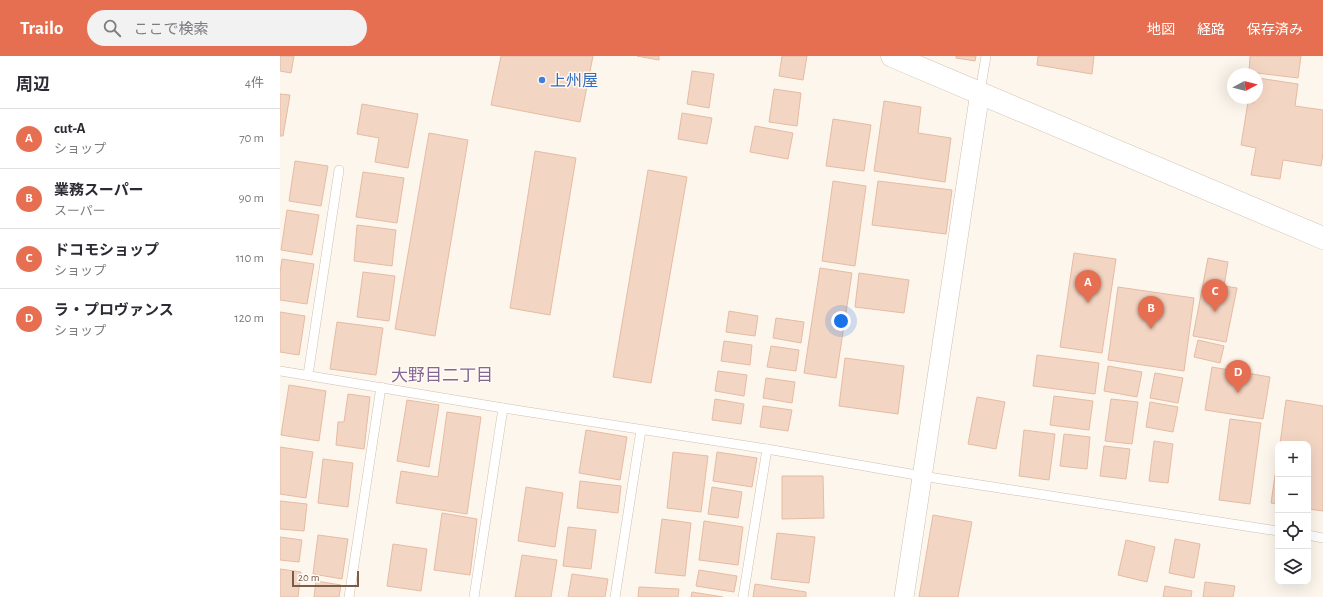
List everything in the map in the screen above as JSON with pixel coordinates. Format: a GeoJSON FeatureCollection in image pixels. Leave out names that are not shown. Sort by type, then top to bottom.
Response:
{"type":"FeatureCollection","features":[{"type":"Feature","properties":{"kind":"street"},"geometry":{"type":"LineString","coordinates":[[892,56],[1323,238]]}},
{"type":"Feature","properties":{"kind":"street"},"geometry":{"type":"LineString","coordinates":[[904,597],[980,92]]}},
{"type":"Feature","properties":{"kind":"lane"},"geometry":{"type":"LineString","coordinates":[[980,92],[986,56]]}},
{"type":"Feature","properties":{"kind":"lane"},"geometry":{"type":"LineString","coordinates":[[308,375],[339,170]]}},
{"type":"Feature","properties":{"kind":"lane"},"geometry":{"type":"LineString","coordinates":[[280,372],[308,375],[504,408],[767,449],[922,476],[1275,531]]}},
{"type":"Feature","properties":{"kind":"lane"},"geometry":{"type":"LineString","coordinates":[[349,597],[381,387]]}},
{"type":"Feature","properties":{"kind":"lane"},"geometry":{"type":"LineString","coordinates":[[474,597],[504,408]]}},
{"type":"Feature","properties":{"kind":"lane"},"geometry":{"type":"LineString","coordinates":[[615,597],[641,430]]}},
{"type":"Feature","properties":{"kind":"lane"},"geometry":{"type":"LineString","coordinates":[[744,597],[767,449]]}},
{"type":"Feature","properties":{"kind":"lane"},"geometry":{"type":"LineString","coordinates":[[1311,536],[1323,538]]}},
{"type":"Feature","properties":{"kind":"building"},"geometry":{"type":"Polygon","coordinates":[[[280,56],[294,56],[291,73],[280,71],[280,56]]]}},
{"type":"Feature","properties":{"kind":"building","name":"上州屋"},"geometry":{"type":"Polygon","coordinates":[[[501,56],[593,56],[580,122],[491,105],[501,56]]]}},
{"type":"Feature","properties":{"kind":"building"},"geometry":{"type":"Polygon","coordinates":[[[637,56],[659,56],[659,60],[637,56]]]}},
{"type":"Feature","properties":{"kind":"building"},"geometry":{"type":"Polygon","coordinates":[[[782,56],[807,56],[803,80],[779,76],[782,56]]]}},
{"type":"Feature","properties":{"kind":"building"},"geometry":{"type":"Polygon","coordinates":[[[956,56],[976,56],[975,61],[956,58],[956,56]]]}},
{"type":"Feature","properties":{"kind":"building"},"geometry":{"type":"Polygon","coordinates":[[[1038,56],[1094,56],[1092,74],[1037,65],[1038,56]]]}},
{"type":"Feature","properties":{"kind":"building"},"geometry":{"type":"Polygon","coordinates":[[[1250,56],[1301,56],[1298,78],[1263,74],[1263,68],[1249,68],[1250,56]]]}},
{"type":"Feature","properties":{"kind":"building"},"geometry":{"type":"Polygon","coordinates":[[[692,71],[714,74],[709,108],[687,104],[692,71]]]}},
{"type":"Feature","properties":{"kind":"building"},"geometry":{"type":"Polygon","coordinates":[[[1263,79],[1298,84],[1295,106],[1323,110],[1323,153],[1321,166],[1283,160],[1280,179],[1251,175],[1256,148],[1241,145],[1248,104],[1263,104],[1263,79]]]}},
{"type":"Feature","properties":{"kind":"building"},"geometry":{"type":"Polygon","coordinates":[[[774,89],[801,93],[797,126],[769,122],[774,89]]]}},
{"type":"Feature","properties":{"kind":"building"},"geometry":{"type":"Polygon","coordinates":[[[280,94],[290,95],[283,136],[280,136],[280,94]]]}},
{"type":"Feature","properties":{"kind":"building"},"geometry":{"type":"Polygon","coordinates":[[[884,101],[921,107],[918,133],[951,138],[945,182],[874,171],[884,101]]]}},
{"type":"Feature","properties":{"kind":"building"},"geometry":{"type":"Polygon","coordinates":[[[362,104],[418,114],[408,168],[375,162],[379,138],[357,134],[362,104]]]}},
{"type":"Feature","properties":{"kind":"building"},"geometry":{"type":"Polygon","coordinates":[[[682,113],[712,118],[707,144],[678,139],[682,113]]]}},
{"type":"Feature","properties":{"kind":"building"},"geometry":{"type":"Polygon","coordinates":[[[833,119],[871,125],[864,171],[826,166],[833,119]]]}},
{"type":"Feature","properties":{"kind":"building"},"geometry":{"type":"Polygon","coordinates":[[[755,126],[793,133],[788,159],[750,152],[755,126]]]}},
{"type":"Feature","properties":{"kind":"building"},"geometry":{"type":"Polygon","coordinates":[[[429,133],[468,140],[435,336],[395,329],[429,133]]]}},
{"type":"Feature","properties":{"kind":"building"},"geometry":{"type":"Polygon","coordinates":[[[535,151],[576,158],[550,315],[510,308],[535,151]]]}},
{"type":"Feature","properties":{"kind":"building"},"geometry":{"type":"Polygon","coordinates":[[[295,161],[328,166],[321,206],[289,201],[295,161]]]}},
{"type":"Feature","properties":{"kind":"building"},"geometry":{"type":"Polygon","coordinates":[[[648,170],[687,177],[651,383],[613,377],[648,170]]]}},
{"type":"Feature","properties":{"kind":"building"},"geometry":{"type":"Polygon","coordinates":[[[363,172],[404,178],[397,223],[356,217],[363,172]]]}},
{"type":"Feature","properties":{"kind":"building"},"geometry":{"type":"Polygon","coordinates":[[[833,181],[866,186],[855,266],[822,261],[833,181]]]}},
{"type":"Feature","properties":{"kind":"building"},"geometry":{"type":"Polygon","coordinates":[[[878,181],[952,190],[946,234],[872,225],[878,181]]]}},
{"type":"Feature","properties":{"kind":"building"},"geometry":{"type":"Polygon","coordinates":[[[287,210],[319,215],[312,255],[281,250],[287,210]]]}},
{"type":"Feature","properties":{"kind":"building"},"geometry":{"type":"Polygon","coordinates":[[[357,225],[396,230],[392,266],[354,261],[357,225]]]}},
{"type":"Feature","properties":{"kind":"building"},"geometry":{"type":"Polygon","coordinates":[[[1074,253],[1116,259],[1102,353],[1060,347],[1074,253]]]}},
{"type":"Feature","properties":{"kind":"building"},"geometry":{"type":"Polygon","coordinates":[[[1208,258],[1228,262],[1224,286],[1237,288],[1226,342],[1193,336],[1208,258]]]}},
{"type":"Feature","properties":{"kind":"building"},"geometry":{"type":"Polygon","coordinates":[[[282,259],[314,264],[307,304],[280,300],[280,273],[282,259]]]}},
{"type":"Feature","properties":{"kind":"building"},"geometry":{"type":"Polygon","coordinates":[[[820,268],[852,273],[836,378],[804,373],[820,268]]]}},
{"type":"Feature","properties":{"kind":"building"},"geometry":{"type":"Polygon","coordinates":[[[363,272],[395,276],[389,321],[357,317],[363,272]]]}},
{"type":"Feature","properties":{"kind":"building"},"geometry":{"type":"Polygon","coordinates":[[[859,273],[909,280],[904,313],[855,307],[859,273]]]}},
{"type":"Feature","properties":{"kind":"building"},"geometry":{"type":"Polygon","coordinates":[[[1118,287],[1194,298],[1184,371],[1108,360],[1118,287]]]}},
{"type":"Feature","properties":{"kind":"building"},"geometry":{"type":"Polygon","coordinates":[[[729,311],[758,316],[755,336],[726,332],[729,311]]]}},
{"type":"Feature","properties":{"kind":"building"},"geometry":{"type":"Polygon","coordinates":[[[280,312],[305,316],[299,355],[280,352],[280,312]]]}},
{"type":"Feature","properties":{"kind":"building"},"geometry":{"type":"Polygon","coordinates":[[[776,318],[804,322],[801,343],[773,338],[776,318]]]}},
{"type":"Feature","properties":{"kind":"building"},"geometry":{"type":"Polygon","coordinates":[[[337,322],[383,328],[376,375],[330,369],[337,322]]]}},
{"type":"Feature","properties":{"kind":"building"},"geometry":{"type":"Polygon","coordinates":[[[1198,340],[1224,346],[1220,363],[1194,357],[1198,340]]]}},
{"type":"Feature","properties":{"kind":"building"},"geometry":{"type":"Polygon","coordinates":[[[724,341],[752,345],[750,365],[721,361],[724,341]]]}},
{"type":"Feature","properties":{"kind":"building"},"geometry":{"type":"Polygon","coordinates":[[[771,346],[799,350],[796,371],[767,367],[771,346]]]}},
{"type":"Feature","properties":{"kind":"building"},"geometry":{"type":"Polygon","coordinates":[[[1037,355],[1099,363],[1095,394],[1033,386],[1037,355]]]}},
{"type":"Feature","properties":{"kind":"building"},"geometry":{"type":"Polygon","coordinates":[[[845,358],[904,366],[898,414],[839,406],[845,358]]]}},
{"type":"Feature","properties":{"kind":"building"},"geometry":{"type":"Polygon","coordinates":[[[1108,366],[1142,372],[1137,397],[1104,391],[1108,366]]]}},
{"type":"Feature","properties":{"kind":"building"},"geometry":{"type":"Polygon","coordinates":[[[1212,367],[1270,377],[1263,419],[1205,410],[1212,367]]]}},
{"type":"Feature","properties":{"kind":"building"},"geometry":{"type":"Polygon","coordinates":[[[718,371],[747,375],[744,396],[715,391],[718,371]]]}},
{"type":"Feature","properties":{"kind":"building"},"geometry":{"type":"Polygon","coordinates":[[[1155,373],[1183,378],[1178,403],[1150,398],[1155,373]]]}},
{"type":"Feature","properties":{"kind":"building"},"geometry":{"type":"Polygon","coordinates":[[[766,378],[795,382],[792,403],[763,398],[766,378]]]}},
{"type":"Feature","properties":{"kind":"building"},"geometry":{"type":"Polygon","coordinates":[[[289,385],[326,391],[319,441],[281,435],[289,385]]]}},
{"type":"Feature","properties":{"kind":"building"},"geometry":{"type":"Polygon","coordinates":[[[348,394],[370,397],[364,449],[336,445],[338,422],[344,422],[348,394]]]}},
{"type":"Feature","properties":{"kind":"building"},"geometry":{"type":"Polygon","coordinates":[[[1054,396],[1093,401],[1089,430],[1050,425],[1054,396]]]}},
{"type":"Feature","properties":{"kind":"building"},"geometry":{"type":"Polygon","coordinates":[[[977,397],[1005,402],[996,449],[968,444],[977,397]]]}},
{"type":"Feature","properties":{"kind":"building"},"geometry":{"type":"Polygon","coordinates":[[[715,399],[744,404],[741,424],[712,420],[715,399]]]}},
{"type":"Feature","properties":{"kind":"building"},"geometry":{"type":"Polygon","coordinates":[[[1111,399],[1138,402],[1132,444],[1105,441],[1111,399]]]}},
{"type":"Feature","properties":{"kind":"building"},"geometry":{"type":"Polygon","coordinates":[[[407,400],[439,405],[429,467],[397,461],[407,400]]]}},
{"type":"Feature","properties":{"kind":"building"},"geometry":{"type":"Polygon","coordinates":[[[1286,400],[1323,406],[1323,511],[1311,509],[1311,441],[1280,441],[1286,400]]]}},
{"type":"Feature","properties":{"kind":"building"},"geometry":{"type":"Polygon","coordinates":[[[1150,402],[1178,407],[1173,432],[1146,427],[1150,402]]]}},
{"type":"Feature","properties":{"kind":"building"},"geometry":{"type":"Polygon","coordinates":[[[763,406],[792,410],[788,431],[760,427],[763,406]]]}},
{"type":"Feature","properties":{"kind":"building"},"geometry":{"type":"Polygon","coordinates":[[[447,412],[481,417],[467,514],[396,503],[401,471],[438,477],[447,412]]]}},
{"type":"Feature","properties":{"kind":"building"},"geometry":{"type":"Polygon","coordinates":[[[1230,419],[1261,423],[1250,504],[1219,500],[1230,419]]]}},
{"type":"Feature","properties":{"kind":"building"},"geometry":{"type":"Polygon","coordinates":[[[586,430],[627,437],[620,480],[579,473],[586,430]]]}},
{"type":"Feature","properties":{"kind":"building"},"geometry":{"type":"Polygon","coordinates":[[[1024,430],[1055,434],[1049,480],[1019,476],[1024,430]]]}},
{"type":"Feature","properties":{"kind":"building"},"geometry":{"type":"Polygon","coordinates":[[[1064,434],[1090,437],[1087,469],[1060,466],[1064,434]]]}},
{"type":"Feature","properties":{"kind":"building"},"geometry":{"type":"Polygon","coordinates":[[[1154,441],[1173,444],[1168,483],[1149,481],[1154,441]]]}},
{"type":"Feature","properties":{"kind":"building"},"geometry":{"type":"Polygon","coordinates":[[[1104,446],[1130,449],[1126,479],[1100,476],[1104,446]]]}},
{"type":"Feature","properties":{"kind":"building"},"geometry":{"type":"Polygon","coordinates":[[[280,447],[313,452],[306,498],[280,494],[280,447]]]}},
{"type":"Feature","properties":{"kind":"building"},"geometry":{"type":"Polygon","coordinates":[[[673,452],[708,456],[701,512],[667,508],[673,452]]]}},
{"type":"Feature","properties":{"kind":"building"},"geometry":{"type":"Polygon","coordinates":[[[717,452],[757,458],[752,487],[713,481],[717,452]]]}},
{"type":"Feature","properties":{"kind":"building"},"geometry":{"type":"Polygon","coordinates":[[[323,459],[353,463],[348,507],[318,503],[323,459]]]}},
{"type":"Feature","properties":{"kind":"building"},"geometry":{"type":"Polygon","coordinates":[[[782,476],[823,476],[824,518],[782,519],[782,476]]]}},
{"type":"Feature","properties":{"kind":"building"},"geometry":{"type":"Polygon","coordinates":[[[1275,476],[1275,504],[1271,503],[1275,476]]]}},
{"type":"Feature","properties":{"kind":"building"},"geometry":{"type":"Polygon","coordinates":[[[580,481],[621,486],[618,513],[577,508],[580,481]]]}},
{"type":"Feature","properties":{"kind":"building"},"geometry":{"type":"Polygon","coordinates":[[[526,487],[563,493],[555,547],[518,541],[526,487]]]}},
{"type":"Feature","properties":{"kind":"building"},"geometry":{"type":"Polygon","coordinates":[[[712,487],[742,492],[738,518],[708,514],[712,487]]]}},
{"type":"Feature","properties":{"kind":"building"},"geometry":{"type":"Polygon","coordinates":[[[280,501],[307,504],[304,531],[280,529],[280,501]]]}},
{"type":"Feature","properties":{"kind":"building"},"geometry":{"type":"Polygon","coordinates":[[[442,513],[477,519],[470,575],[434,570],[442,513]]]}},
{"type":"Feature","properties":{"kind":"building"},"geometry":{"type":"Polygon","coordinates":[[[933,515],[972,522],[958,597],[919,597],[933,515]]]}},
{"type":"Feature","properties":{"kind":"building"},"geometry":{"type":"Polygon","coordinates":[[[662,519],[691,523],[685,576],[655,573],[662,519]]]}},
{"type":"Feature","properties":{"kind":"building"},"geometry":{"type":"Polygon","coordinates":[[[704,521],[743,527],[738,565],[699,560],[704,521]]]}},
{"type":"Feature","properties":{"kind":"building"},"geometry":{"type":"Polygon","coordinates":[[[568,527],[596,530],[591,569],[563,566],[568,527]]]}},
{"type":"Feature","properties":{"kind":"building"},"geometry":{"type":"Polygon","coordinates":[[[777,533],[815,537],[809,583],[771,579],[777,533]]]}},
{"type":"Feature","properties":{"kind":"building"},"geometry":{"type":"Polygon","coordinates":[[[318,535],[348,539],[342,579],[313,574],[318,535]]]}},
{"type":"Feature","properties":{"kind":"building"},"geometry":{"type":"Polygon","coordinates":[[[280,537],[302,540],[299,562],[280,560],[280,537]]]}},
{"type":"Feature","properties":{"kind":"building"},"geometry":{"type":"Polygon","coordinates":[[[1175,539],[1200,544],[1194,578],[1169,573],[1175,539]]]}},
{"type":"Feature","properties":{"kind":"building"},"geometry":{"type":"Polygon","coordinates":[[[1126,540],[1155,547],[1147,582],[1118,575],[1126,540]]]}},
{"type":"Feature","properties":{"kind":"building"},"geometry":{"type":"Polygon","coordinates":[[[393,544],[427,549],[421,591],[387,586],[393,544]]]}},
{"type":"Feature","properties":{"kind":"building"},"geometry":{"type":"Polygon","coordinates":[[[522,555],[557,560],[551,597],[515,597],[522,555]]]}},
{"type":"Feature","properties":{"kind":"building"},"geometry":{"type":"Polygon","coordinates":[[[280,569],[301,572],[298,597],[280,597],[280,569]]]}},
{"type":"Feature","properties":{"kind":"building"},"geometry":{"type":"Polygon","coordinates":[[[699,570],[737,576],[734,592],[696,586],[699,570]]]}},
{"type":"Feature","properties":{"kind":"building"},"geometry":{"type":"Polygon","coordinates":[[[572,574],[608,579],[605,597],[568,597],[572,574]]]}},
{"type":"Feature","properties":{"kind":"building"},"geometry":{"type":"Polygon","coordinates":[[[316,581],[341,585],[339,597],[314,597],[316,581]]]}},
{"type":"Feature","properties":{"kind":"building"},"geometry":{"type":"Polygon","coordinates":[[[1205,582],[1235,586],[1233,597],[1203,597],[1205,582]]]}},
{"type":"Feature","properties":{"kind":"building"},"geometry":{"type":"Polygon","coordinates":[[[755,584],[806,592],[806,597],[753,597],[755,584]]]}},
{"type":"Feature","properties":{"kind":"building"},"geometry":{"type":"Polygon","coordinates":[[[1165,586],[1192,591],[1191,597],[1163,597],[1165,586]]]}},
{"type":"Feature","properties":{"kind":"building"},"geometry":{"type":"Polygon","coordinates":[[[639,587],[679,589],[678,597],[638,597],[639,587]]]}},
{"type":"Feature","properties":{"kind":"building"},"geometry":{"type":"Polygon","coordinates":[[[692,592],[723,597],[691,597],[692,592]]]}},
{"type":"Feature","properties":{"kind":"place","name":"上州屋"},"geometry":{"type":"Point","coordinates":[542,80]}},
{"type":"Feature","properties":{"kind":"place","name":"cut-A"},"geometry":{"type":"Point","coordinates":[1088,303]}},
{"type":"Feature","properties":{"kind":"place","name":"ドコモショップ"},"geometry":{"type":"Point","coordinates":[1215,312]}},
{"type":"Feature","properties":{"kind":"place","name":"業務スーパー"},"geometry":{"type":"Point","coordinates":[1151,329]}},
{"type":"Feature","properties":{"kind":"place","name":"ラ・プロヴァンス"},"geometry":{"type":"Point","coordinates":[1238,393]}},
{"type":"Feature","properties":{"kind":"district","name":"大野目二丁目"},"geometry":{"type":"Point","coordinates":[442,375]}}]}
